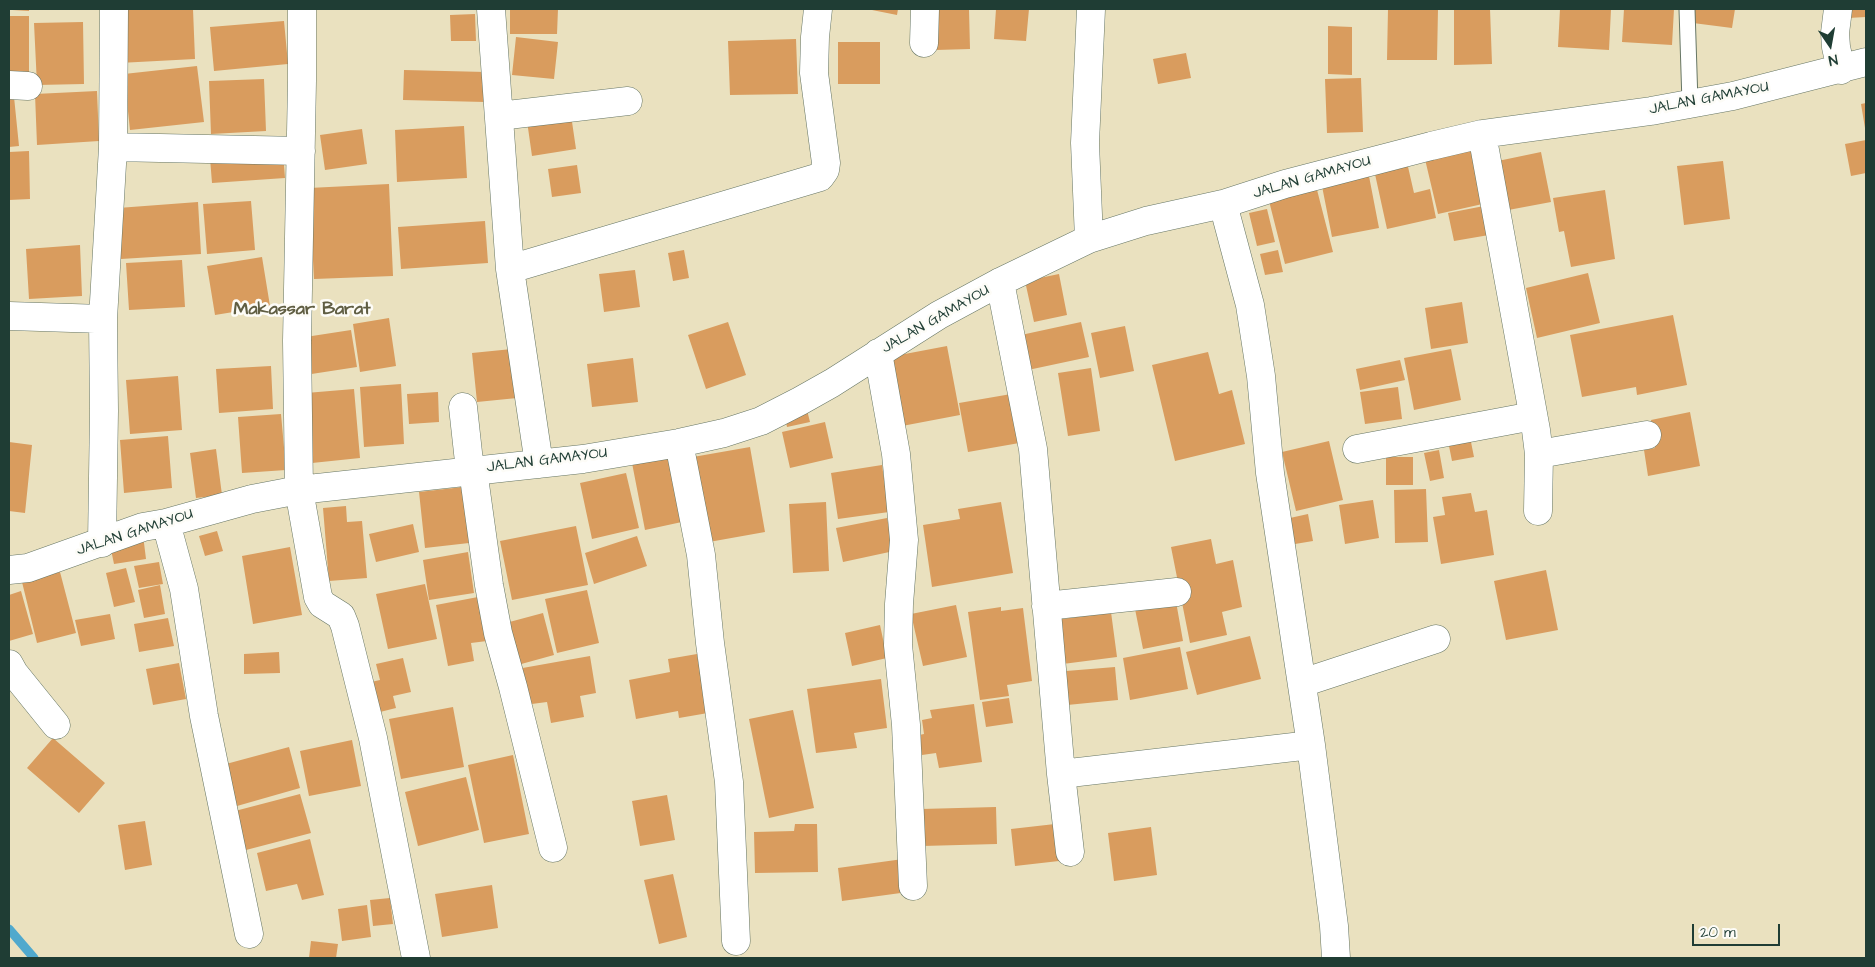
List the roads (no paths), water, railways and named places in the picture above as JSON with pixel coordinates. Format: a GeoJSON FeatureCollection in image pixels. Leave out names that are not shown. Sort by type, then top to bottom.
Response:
{"type":"FeatureCollection","features":[{"type":"Feature","properties":{"kind":"street"},"geometry":{"type":"LineString","coordinates":[[102,543],[103,319],[113,147],[114,9]]}},
{"type":"Feature","properties":{"kind":"street"},"geometry":{"type":"LineString","coordinates":[[302,9],[297,341],[299,490],[318,597],[322,604],[341,616],[345,626],[373,738],[416,958]]}},
{"type":"Feature","properties":{"kind":"street"},"geometry":{"type":"LineString","coordinates":[[491,9],[510,269],[539,464]]}},
{"type":"Feature","properties":{"kind":"street"},"geometry":{"type":"LineString","coordinates":[[510,269],[820,177],[826,163],[814,73],[818,9]]}},
{"type":"Feature","properties":{"kind":"street"},"geometry":{"type":"LineString","coordinates":[[924,43],[925,9]]}},
{"type":"Feature","properties":{"kind":"street"},"geometry":{"type":"LineString","coordinates":[[1089,239],[1085,143],[1091,9]]}},
{"type":"Feature","properties":{"kind":"street"},"geometry":{"type":"LineString","coordinates":[[1838,9],[1835,33],[1840,70]]}},
{"type":"Feature","properties":{"kind":"street","name":"JALAN GAMAYOU"},"geometry":{"type":"LineString","coordinates":[[9,570],[28,568],[143,527],[166,523],[252,499],[299,490],[539,464],[679,443],[724,433],[761,421],[832,383],[939,315],[1000,282],[1089,239],[1146,221],[1223,204],[1285,184],[1482,134],[1651,110],[1733,96],[1866,62]]}},
{"type":"Feature","properties":{"kind":"street"},"geometry":{"type":"LineString","coordinates":[[499,116],[628,101]]}},
{"type":"Feature","properties":{"kind":"street"},"geometry":{"type":"LineString","coordinates":[[1482,134],[1534,416],[1539,454],[1538,511]]}},
{"type":"Feature","properties":{"kind":"street"},"geometry":{"type":"LineString","coordinates":[[113,147],[301,151]]}},
{"type":"Feature","properties":{"kind":"street"},"geometry":{"type":"LineString","coordinates":[[1223,204],[1250,305],[1261,376],[1270,473],[1312,745],[1334,926],[1336,958]]}},
{"type":"Feature","properties":{"kind":"street"},"geometry":{"type":"LineString","coordinates":[[1000,282],[1033,449],[1061,774],[1070,852]]}},
{"type":"Feature","properties":{"kind":"street"},"geometry":{"type":"LineString","coordinates":[[9,316],[103,319]]}},
{"type":"Feature","properties":{"kind":"street"},"geometry":{"type":"LineString","coordinates":[[878,353],[896,454],[904,540],[898,645],[906,725],[914,886]]}},
{"type":"Feature","properties":{"kind":"street"},"geometry":{"type":"LineString","coordinates":[[463,407],[498,633],[514,687],[553,848]]}},
{"type":"Feature","properties":{"kind":"street"},"geometry":{"type":"LineString","coordinates":[[1357,449],[1534,416]]}},
{"type":"Feature","properties":{"kind":"street"},"geometry":{"type":"LineString","coordinates":[[1539,454],[1647,435]]}},
{"type":"Feature","properties":{"kind":"street"},"geometry":{"type":"LineString","coordinates":[[679,443],[701,555],[710,643],[729,782],[736,942]]}},
{"type":"Feature","properties":{"kind":"street"},"geometry":{"type":"LineString","coordinates":[[166,523],[184,589],[193,656],[204,716],[249,934]]}},
{"type":"Feature","properties":{"kind":"street"},"geometry":{"type":"LineString","coordinates":[[1046,606],[1177,592]]}},
{"type":"Feature","properties":{"kind":"street"},"geometry":{"type":"LineString","coordinates":[[1302,683],[1436,638]]}},
{"type":"Feature","properties":{"kind":"street"},"geometry":{"type":"LineString","coordinates":[[9,664],[14,673],[56,725]]}},
{"type":"Feature","properties":{"kind":"street"},"geometry":{"type":"LineString","coordinates":[[1061,774],[1312,745]]}},
{"type":"Feature","properties":{"kind":"lane"},"geometry":{"type":"LineString","coordinates":[[1687,9],[1690,103]]}},
{"type":"Feature","properties":{"kind":"waterway"},"geometry":{"type":"LineString","coordinates":[[9,929],[34,958]]}},
{"type":"Feature","properties":{"kind":"district","name":"Makassar Barat"},"geometry":{"type":"Point","coordinates":[302,310]}}]}
